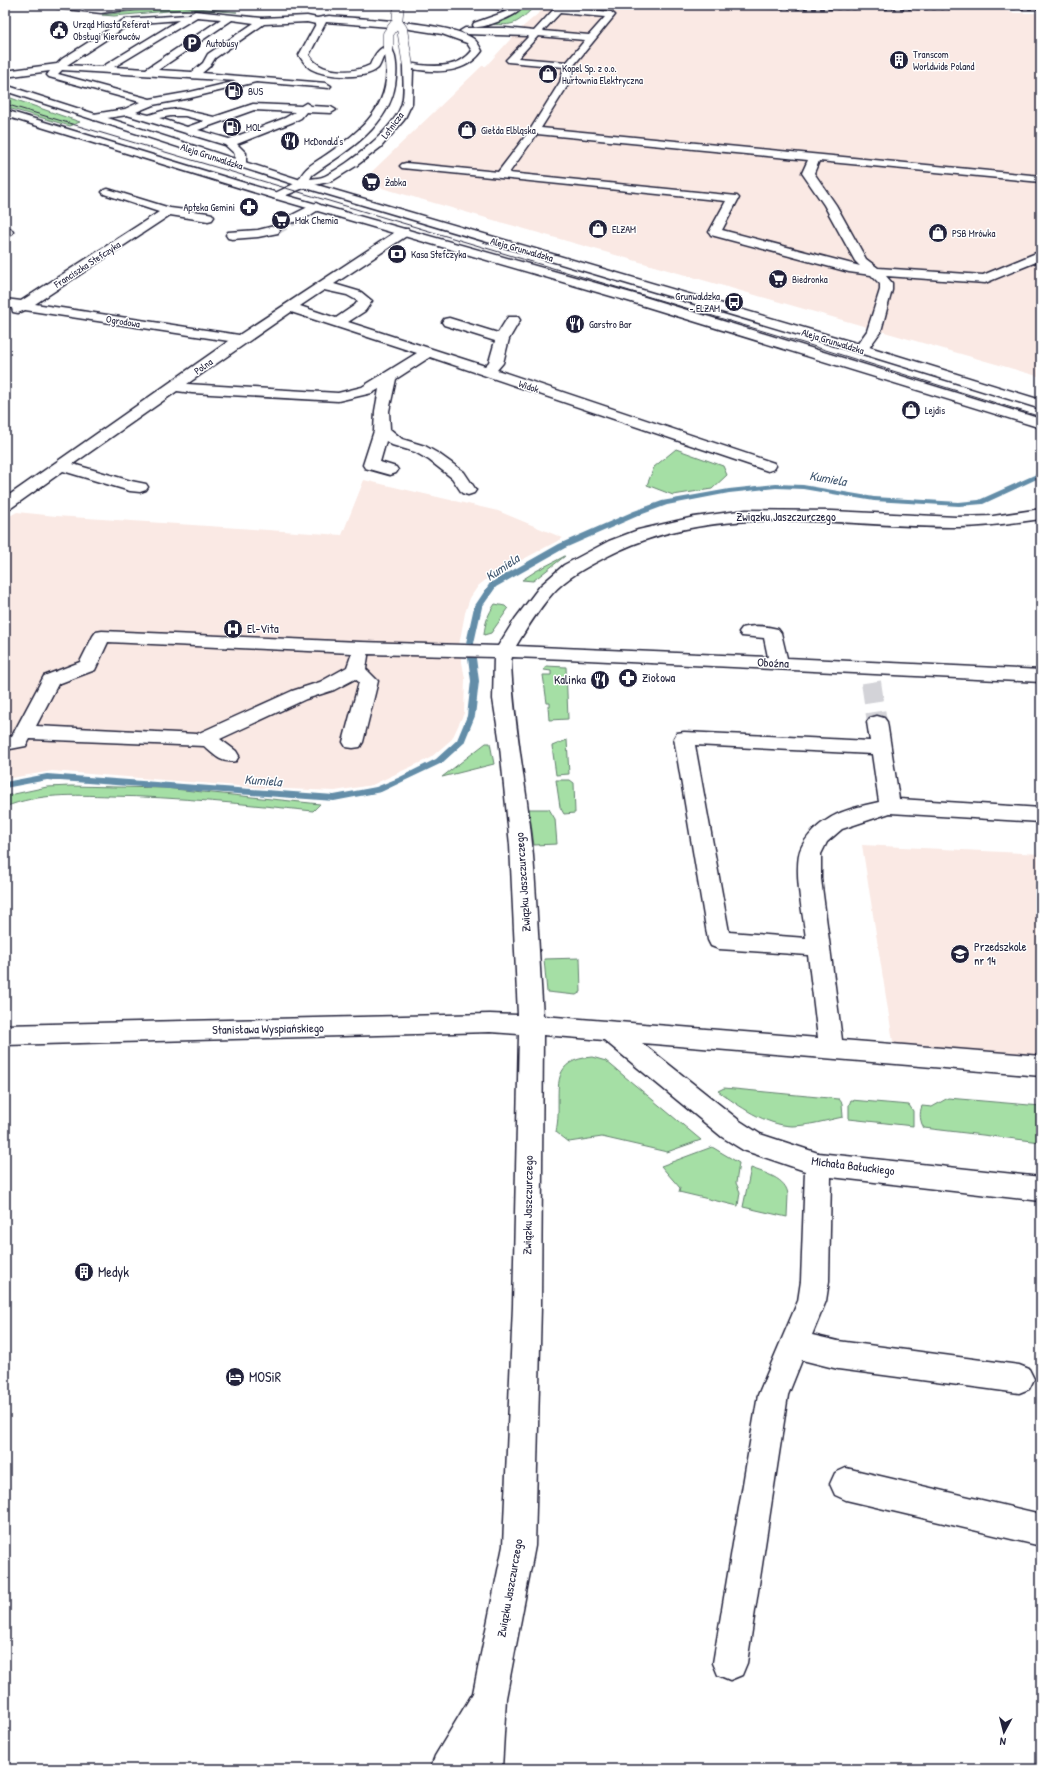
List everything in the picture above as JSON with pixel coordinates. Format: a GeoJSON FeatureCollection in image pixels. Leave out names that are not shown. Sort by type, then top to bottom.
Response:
{"type":"FeatureCollection","features":[{"type":"Feature","properties":{"kind":"street"},"geometry":{"type":"LineString","coordinates":[[57,5],[101,10],[140,5]]}},
{"type":"Feature","properties":{"kind":"street","name":"Lotnicza"},"geometry":{"type":"LineString","coordinates":[[303,184],[307,173],[355,140],[373,122],[387,99],[392,69],[386,38],[389,29],[397,22],[399,5]]}},
{"type":"Feature","properties":{"kind":"street"},"geometry":{"type":"LineString","coordinates":[[491,5],[516,10]]}},
{"type":"Feature","properties":{"kind":"street"},"geometry":{"type":"LineString","coordinates":[[464,34],[474,26],[510,14],[516,10],[526,8]]}},
{"type":"Feature","properties":{"kind":"street"},"geometry":{"type":"LineString","coordinates":[[502,174],[534,131],[565,82],[569,65],[611,15],[558,10],[511,60],[569,65]]}},
{"type":"Feature","properties":{"kind":"street"},"geometry":{"type":"LineString","coordinates":[[280,12],[318,18],[436,30],[464,34],[485,40],[516,36],[535,36]]}},
{"type":"Feature","properties":{"kind":"street"},"geometry":{"type":"LineString","coordinates":[[105,69],[195,14],[262,21],[318,18]]}},
{"type":"Feature","properties":{"kind":"street"},"geometry":{"type":"LineString","coordinates":[[149,72],[231,17]]}},
{"type":"Feature","properties":{"kind":"street"},"geometry":{"type":"LineString","coordinates":[[302,38],[318,18]]}},
{"type":"Feature","properties":{"kind":"street"},"geometry":{"type":"LineString","coordinates":[[318,18],[304,56],[308,63],[314,67],[344,73],[364,71],[374,67],[379,55],[388,49]]}},
{"type":"Feature","properties":{"kind":"street"},"geometry":{"type":"LineString","coordinates":[[105,69],[107,45],[128,21],[158,37]]}},
{"type":"Feature","properties":{"kind":"street"},"geometry":{"type":"LineString","coordinates":[[194,75],[207,64],[211,56],[262,21]]}},
{"type":"Feature","properties":{"kind":"street","name":"Lotnicza"},"geometry":{"type":"LineString","coordinates":[[277,196],[303,184],[328,179],[352,164],[377,145],[400,118],[408,102],[409,79],[402,29],[397,22]]}},
{"type":"Feature","properties":{"kind":"street"},"geometry":{"type":"LineString","coordinates":[[464,34],[493,31],[589,40]]}},
{"type":"Feature","properties":{"kind":"street"},"geometry":{"type":"LineString","coordinates":[[408,66],[438,68],[453,67],[464,63],[474,56],[477,51],[471,41],[464,34]]}},
{"type":"Feature","properties":{"kind":"street"},"geometry":{"type":"LineString","coordinates":[[5,74],[107,45],[158,37]]}},
{"type":"Feature","properties":{"kind":"street"},"geometry":{"type":"LineString","coordinates":[[150,102],[52,74],[107,45],[158,37]]}},
{"type":"Feature","properties":{"kind":"street"},"geometry":{"type":"LineString","coordinates":[[107,45],[158,37]]}},
{"type":"Feature","properties":{"kind":"street"},"geometry":{"type":"LineString","coordinates":[[107,45],[158,37]]}},
{"type":"Feature","properties":{"kind":"street"},"geometry":{"type":"LineString","coordinates":[[107,45],[158,37]]}},
{"type":"Feature","properties":{"kind":"street"},"geometry":{"type":"LineString","coordinates":[[409,79],[460,70],[484,59]]}},
{"type":"Feature","properties":{"kind":"street"},"geometry":{"type":"LineString","coordinates":[[297,66],[302,70],[320,75],[374,79],[391,82]]}},
{"type":"Feature","properties":{"kind":"street"},"geometry":{"type":"LineString","coordinates":[[105,69],[256,79],[326,86],[311,107],[294,118],[243,132],[228,143]]}},
{"type":"Feature","properties":{"kind":"street"},"geometry":{"type":"LineString","coordinates":[[94,117],[127,112],[150,102],[190,95],[256,79]]}},
{"type":"Feature","properties":{"kind":"street","name":"Aleja Grunwaldzka"},"geometry":{"type":"LineString","coordinates":[[5,88],[240,165],[861,349],[1041,405]]}},
{"type":"Feature","properties":{"kind":"street"},"geometry":{"type":"LineString","coordinates":[[186,131],[253,107],[311,107],[331,110]]}},
{"type":"Feature","properties":{"kind":"street"},"geometry":{"type":"LineString","coordinates":[[146,119],[180,111],[214,121],[243,132],[271,138]]}},
{"type":"Feature","properties":{"kind":"street"},"geometry":{"type":"LineString","coordinates":[[127,112],[228,143],[240,153],[240,165]]}},
{"type":"Feature","properties":{"kind":"street","name":"Aleja Grunwaldzka"},"geometry":{"type":"LineString","coordinates":[[5,113],[277,196],[633,298],[1041,424]]}},
{"type":"Feature","properties":{"kind":"street"},"geometry":{"type":"LineString","coordinates":[[534,131],[1041,179]]}},
{"type":"Feature","properties":{"kind":"street"},"geometry":{"type":"LineString","coordinates":[[815,157],[808,173],[830,205],[861,261],[886,283],[886,290],[874,331],[861,349]]}},
{"type":"Feature","properties":{"kind":"street"},"geometry":{"type":"LineString","coordinates":[[406,166],[502,174],[734,198],[715,232],[854,269],[875,272],[897,272],[985,279],[1041,256]]}},
{"type":"Feature","properties":{"kind":"street"},"geometry":{"type":"LineString","coordinates":[[108,192],[168,211],[208,217]]}},
{"type":"Feature","properties":{"kind":"street"},"geometry":{"type":"LineString","coordinates":[[294,218],[316,207]]}},
{"type":"Feature","properties":{"kind":"street","name":"Franciszka Stefczyka"},"geometry":{"type":"LineString","coordinates":[[5,317],[168,211]]}},
{"type":"Feature","properties":{"kind":"street"},"geometry":{"type":"LineString","coordinates":[[232,235],[251,236],[264,234],[274,230]]}},
{"type":"Feature","properties":{"kind":"street","name":"Polna"},"geometry":{"type":"LineString","coordinates":[[5,506],[241,339],[404,232]]}},
{"type":"Feature","properties":{"kind":"street"},"geometry":{"type":"LineString","coordinates":[[322,286],[348,292],[362,297],[365,301],[360,308],[337,322]]}},
{"type":"Feature","properties":{"kind":"street","name":"Ogrodowa"},"geometry":{"type":"LineString","coordinates":[[5,303],[241,339]]}},
{"type":"Feature","properties":{"kind":"street","name":"Widok"},"geometry":{"type":"LineString","coordinates":[[290,307],[768,466]]}},
{"type":"Feature","properties":{"kind":"street"},"geometry":{"type":"LineString","coordinates":[[487,372],[496,363],[502,339],[513,320]]}},
{"type":"Feature","properties":{"kind":"street"},"geometry":{"type":"LineString","coordinates":[[449,322],[502,339]]}},
{"type":"Feature","properties":{"kind":"street"},"geometry":{"type":"LineString","coordinates":[[175,386],[192,389],[338,397],[367,390],[428,352]]}},
{"type":"Feature","properties":{"kind":"street"},"geometry":{"type":"LineString","coordinates":[[389,377],[382,411],[382,431],[371,465],[390,470]]}},
{"type":"Feature","properties":{"kind":"street"},"geometry":{"type":"LineString","coordinates":[[382,431],[397,442],[420,449],[434,457],[458,474],[468,490]]}},
{"type":"Feature","properties":{"kind":"street"},"geometry":{"type":"LineString","coordinates":[[61,466],[130,486],[140,487]]}},
{"type":"Feature","properties":{"kind":"street","name":"Związku Jaszczurczego"},"geometry":{"type":"LineString","coordinates":[[484,1769],[489,1698],[519,1546],[527,1306],[531,1025],[521,845],[509,737],[503,699],[502,661],[494,651],[521,623],[546,590],[570,570],[615,545],[644,534],[694,522],[746,515],[832,516],[956,522],[993,521],[1041,514]]}},
{"type":"Feature","properties":{"kind":"street"},"geometry":{"type":"LineString","coordinates":[[748,632],[772,633],[780,663]]}},
{"type":"Feature","properties":{"kind":"street","name":"Oboźna"},"geometry":{"type":"LineString","coordinates":[[24,732],[51,680],[88,666],[102,636],[360,648],[494,651],[780,663],[1041,676]]}},
{"type":"Feature","properties":{"kind":"street"},"geometry":{"type":"LineString","coordinates":[[356,670],[360,648]]}},
{"type":"Feature","properties":{"kind":"street"},"geometry":{"type":"LineString","coordinates":[[5,744],[19,741],[24,732],[200,741],[299,695],[327,686],[356,670]]}},
{"type":"Feature","properties":{"kind":"street"},"geometry":{"type":"LineString","coordinates":[[353,742],[369,681],[356,670]]}},
{"type":"Feature","properties":{"kind":"street"},"geometry":{"type":"LineString","coordinates":[[877,722],[890,806]]}},
{"type":"Feature","properties":{"kind":"street"},"geometry":{"type":"LineString","coordinates":[[206,738],[229,756]]}},
{"type":"Feature","properties":{"kind":"street"},"geometry":{"type":"LineString","coordinates":[[818,947],[719,940],[684,738],[881,748]]}},
{"type":"Feature","properties":{"kind":"street"},"geometry":{"type":"LineString","coordinates":[[831,1048],[810,879],[810,854],[819,837],[835,824],[861,814],[890,806],[1041,814]]}},
{"type":"Feature","properties":{"kind":"street","name":"Stanisława Wyspiańskiego"},"geometry":{"type":"LineString","coordinates":[[5,1034],[490,1023],[531,1025]]}},
{"type":"Feature","properties":{"kind":"street"},"geometry":{"type":"LineString","coordinates":[[531,1025],[1041,1066]]}},
{"type":"Feature","properties":{"kind":"street","name":"Michała Bałuckiego"},"geometry":{"type":"LineString","coordinates":[[610,1031],[731,1129],[752,1142],[818,1164],[1041,1189]]}},
{"type":"Feature","properties":{"kind":"street"},"geometry":{"type":"LineString","coordinates":[[730,1663],[773,1395],[812,1301],[816,1281],[818,1164]]}},
{"type":"Feature","properties":{"kind":"street"},"geometry":{"type":"LineString","coordinates":[[794,1345],[838,1355],[1019,1379]]}},
{"type":"Feature","properties":{"kind":"street"},"geometry":{"type":"LineString","coordinates":[[846,1484],[1041,1530]]}},
{"type":"Feature","properties":{"kind":"street","name":"Związku Jaszczurczego"},"geometry":{"type":"LineString","coordinates":[[448,1769],[489,1698]]}},
{"type":"Feature","properties":{"kind":"shaded area"},"geometry":{"type":"Polygon","coordinates":[[[534,5],[993,5],[1012,13],[1041,13],[1041,377],[361,182],[482,66],[486,66],[519,30],[546,7],[534,5]]]}},
{"type":"Feature","properties":{"kind":"shaded area","name":"El-Vita"},"geometry":{"type":"Polygon","coordinates":[[[364,480],[498,511],[563,538],[488,578],[478,586],[470,598],[465,613],[459,645],[465,679],[464,713],[452,739],[430,758],[372,785],[335,791],[265,788],[52,771],[5,779],[6,518],[17,512],[56,516],[342,535],[364,480]]]}},
{"type":"Feature","properties":{"kind":"shaded area","name":"Przedszkole nr 14"},"geometry":{"type":"Polygon","coordinates":[[[862,845],[1041,854],[1041,1066],[895,1054],[862,845]]]}},
{"type":"Feature","properties":{"kind":"green space"},"geometry":{"type":"Polygon","coordinates":[[[178,6],[237,12],[189,9],[114,16],[102,15],[178,6]]]}},
{"type":"Feature","properties":{"kind":"green space"},"geometry":{"type":"Polygon","coordinates":[[[546,6],[632,7],[604,9],[546,6]]]}},
{"type":"Feature","properties":{"kind":"green space"},"geometry":{"type":"Polygon","coordinates":[[[518,7],[532,9],[514,23],[505,25],[491,24],[518,7]]]}},
{"type":"Feature","properties":{"kind":"green space"},"geometry":{"type":"Polygon","coordinates":[[[5,96],[80,122],[70,126],[5,107],[5,96]]]}},
{"type":"Feature","properties":{"kind":"green space"},"geometry":{"type":"Polygon","coordinates":[[[676,449],[723,466],[727,475],[712,489],[673,495],[647,485],[654,467],[676,449]]]}},
{"type":"Feature","properties":{"kind":"green space"},"geometry":{"type":"Polygon","coordinates":[[[565,556],[533,581],[522,580],[536,571],[565,556]]]}},
{"type":"Feature","properties":{"kind":"green space"},"geometry":{"type":"Polygon","coordinates":[[[495,604],[505,606],[508,609],[491,633],[484,635],[487,619],[495,604]]]}},
{"type":"Feature","properties":{"kind":"green space"},"geometry":{"type":"Polygon","coordinates":[[[546,666],[566,667],[568,719],[549,720],[548,706],[550,706],[550,703],[547,703],[543,675],[551,675],[551,671],[544,670],[546,666]]]}},
{"type":"Feature","properties":{"kind":"green space"},"geometry":{"type":"Polygon","coordinates":[[[567,740],[569,774],[556,775],[552,746],[567,740]]]}},
{"type":"Feature","properties":{"kind":"green space"},"geometry":{"type":"Polygon","coordinates":[[[486,743],[490,743],[494,764],[442,777],[486,743]]]}},
{"type":"Feature","properties":{"kind":"green space"},"geometry":{"type":"Polygon","coordinates":[[[556,780],[570,780],[574,783],[575,813],[564,814],[560,807],[556,780]]]}},
{"type":"Feature","properties":{"kind":"green space"},"geometry":{"type":"Polygon","coordinates":[[[71,786],[164,788],[320,804],[313,811],[186,799],[70,795],[31,799],[5,807],[5,796],[47,787],[71,786]]]}},
{"type":"Feature","properties":{"kind":"green space"},"geometry":{"type":"Polygon","coordinates":[[[529,809],[549,809],[555,819],[557,844],[534,845],[529,809]]]}},
{"type":"Feature","properties":{"kind":"green space"},"geometry":{"type":"Polygon","coordinates":[[[580,958],[581,992],[576,995],[547,992],[544,959],[580,958]]]}},
{"type":"Feature","properties":{"kind":"green space"},"geometry":{"type":"Polygon","coordinates":[[[592,1057],[606,1061],[701,1140],[667,1152],[602,1137],[569,1142],[556,1132],[560,1075],[564,1068],[570,1063],[579,1059],[592,1057]]]}},
{"type":"Feature","properties":{"kind":"green space"},"geometry":{"type":"Polygon","coordinates":[[[724,1088],[839,1099],[842,1103],[843,1117],[804,1125],[782,1125],[753,1114],[718,1091],[724,1088]]]}},
{"type":"Feature","properties":{"kind":"green space"},"geometry":{"type":"Polygon","coordinates":[[[948,1098],[1041,1106],[1041,1142],[924,1128],[920,1117],[922,1106],[932,1107],[948,1098]]]}},
{"type":"Feature","properties":{"kind":"green space"},"geometry":{"type":"Polygon","coordinates":[[[851,1100],[909,1105],[913,1111],[913,1126],[849,1119],[849,1105],[851,1100]]]}},
{"type":"Feature","properties":{"kind":"green space"},"geometry":{"type":"Polygon","coordinates":[[[712,1147],[739,1163],[736,1183],[740,1192],[738,1206],[679,1192],[680,1188],[661,1166],[712,1147]]]}},
{"type":"Feature","properties":{"kind":"green space"},"geometry":{"type":"Polygon","coordinates":[[[751,1168],[768,1174],[784,1184],[788,1195],[787,1217],[743,1207],[751,1168]]]}},
{"type":"Feature","properties":{"kind":"waterway","name":"Kumiela"},"geometry":{"type":"LineString","coordinates":[[5,785],[47,777],[334,798],[378,790],[439,761],[461,741],[471,716],[475,681],[470,643],[478,607],[493,585],[562,546],[637,513],[665,503],[729,491],[776,486],[803,487],[874,499],[959,504],[980,502],[1041,474]]}},
{"type":"Feature","properties":{"kind":"tunnel"},"geometry":{"type":"LineString","coordinates":[[274,230],[294,219]]}},
{"type":"Feature","properties":{"kind":"tunnel"},"geometry":{"type":"LineString","coordinates":[[871,682],[877,722]]}},
{"type":"Feature","properties":{"kind":"tram line"},"geometry":{"type":"LineString","coordinates":[[5,104],[803,343],[1041,417]]}},
{"type":"Feature","properties":{"kind":"railway"},"geometry":{"type":"LineString","coordinates":[[608,5],[805,9],[1041,9]]}},
{"type":"Feature","properties":{"kind":"place","name":"Urząd Miasta Referat Obsługi Kierowców"},"geometry":{"type":"Point","coordinates":[59,30]}},
{"type":"Feature","properties":{"kind":"place","name":"Autobusy"},"geometry":{"type":"Point","coordinates":[192,43]}},
{"type":"Feature","properties":{"kind":"place","name":"Transcom Worldwide Poland"},"geometry":{"type":"Point","coordinates":[899,60]}},
{"type":"Feature","properties":{"kind":"place","name":"Kopel Sp. z o.o. Hurtownia Elektryczna"},"geometry":{"type":"Point","coordinates":[548,74]}},
{"type":"Feature","properties":{"kind":"place","name":"BUS"},"geometry":{"type":"Point","coordinates":[234,91]}},
{"type":"Feature","properties":{"kind":"place","name":"MOL"},"geometry":{"type":"Point","coordinates":[232,127]}},
{"type":"Feature","properties":{"kind":"place","name":"Giełda Elbląska"},"geometry":{"type":"Point","coordinates":[467,130]}},
{"type":"Feature","properties":{"kind":"place","name":"McDonald's"},"geometry":{"type":"Point","coordinates":[290,141]}},
{"type":"Feature","properties":{"kind":"place","name":"Żabka"},"geometry":{"type":"Point","coordinates":[371,182]}},
{"type":"Feature","properties":{"kind":"place","name":"Apteka Gemini"},"geometry":{"type":"Point","coordinates":[249,207]}},
{"type":"Feature","properties":{"kind":"place","name":"Mak Chemia"},"geometry":{"type":"Point","coordinates":[281,220]}},
{"type":"Feature","properties":{"kind":"place","name":"ELZAM"},"geometry":{"type":"Point","coordinates":[598,229]}},
{"type":"Feature","properties":{"kind":"place","name":"PSB Mrówka"},"geometry":{"type":"Point","coordinates":[938,233]}},
{"type":"Feature","properties":{"kind":"place","name":"Kasa Stefczyka"},"geometry":{"type":"Point","coordinates":[397,254]}},
{"type":"Feature","properties":{"kind":"place","name":"Biedronka"},"geometry":{"type":"Point","coordinates":[778,279]}},
{"type":"Feature","properties":{"kind":"place","name":"Grunwaldzka - ELZAM"},"geometry":{"type":"Point","coordinates":[734,302]}},
{"type":"Feature","properties":{"kind":"place","name":"Garstro Bar"},"geometry":{"type":"Point","coordinates":[575,324]}},
{"type":"Feature","properties":{"kind":"place","name":"Lejdis"},"geometry":{"type":"Point","coordinates":[911,410]}},
{"type":"Feature","properties":{"kind":"place","name":"El-Vita"},"geometry":{"type":"Point","coordinates":[233,629]}},
{"type":"Feature","properties":{"kind":"place","name":"Ziołowa"},"geometry":{"type":"Point","coordinates":[628,678]}},
{"type":"Feature","properties":{"kind":"place","name":"Kalinka"},"geometry":{"type":"Point","coordinates":[600,680]}},
{"type":"Feature","properties":{"kind":"place","name":"Przedszkole nr 14"},"geometry":{"type":"Point","coordinates":[960,954]}},
{"type":"Feature","properties":{"kind":"place","name":"Medyk"},"geometry":{"type":"Point","coordinates":[84,1272]}},
{"type":"Feature","properties":{"kind":"place","name":"MOSiR"},"geometry":{"type":"Point","coordinates":[235,1377]}}]}
